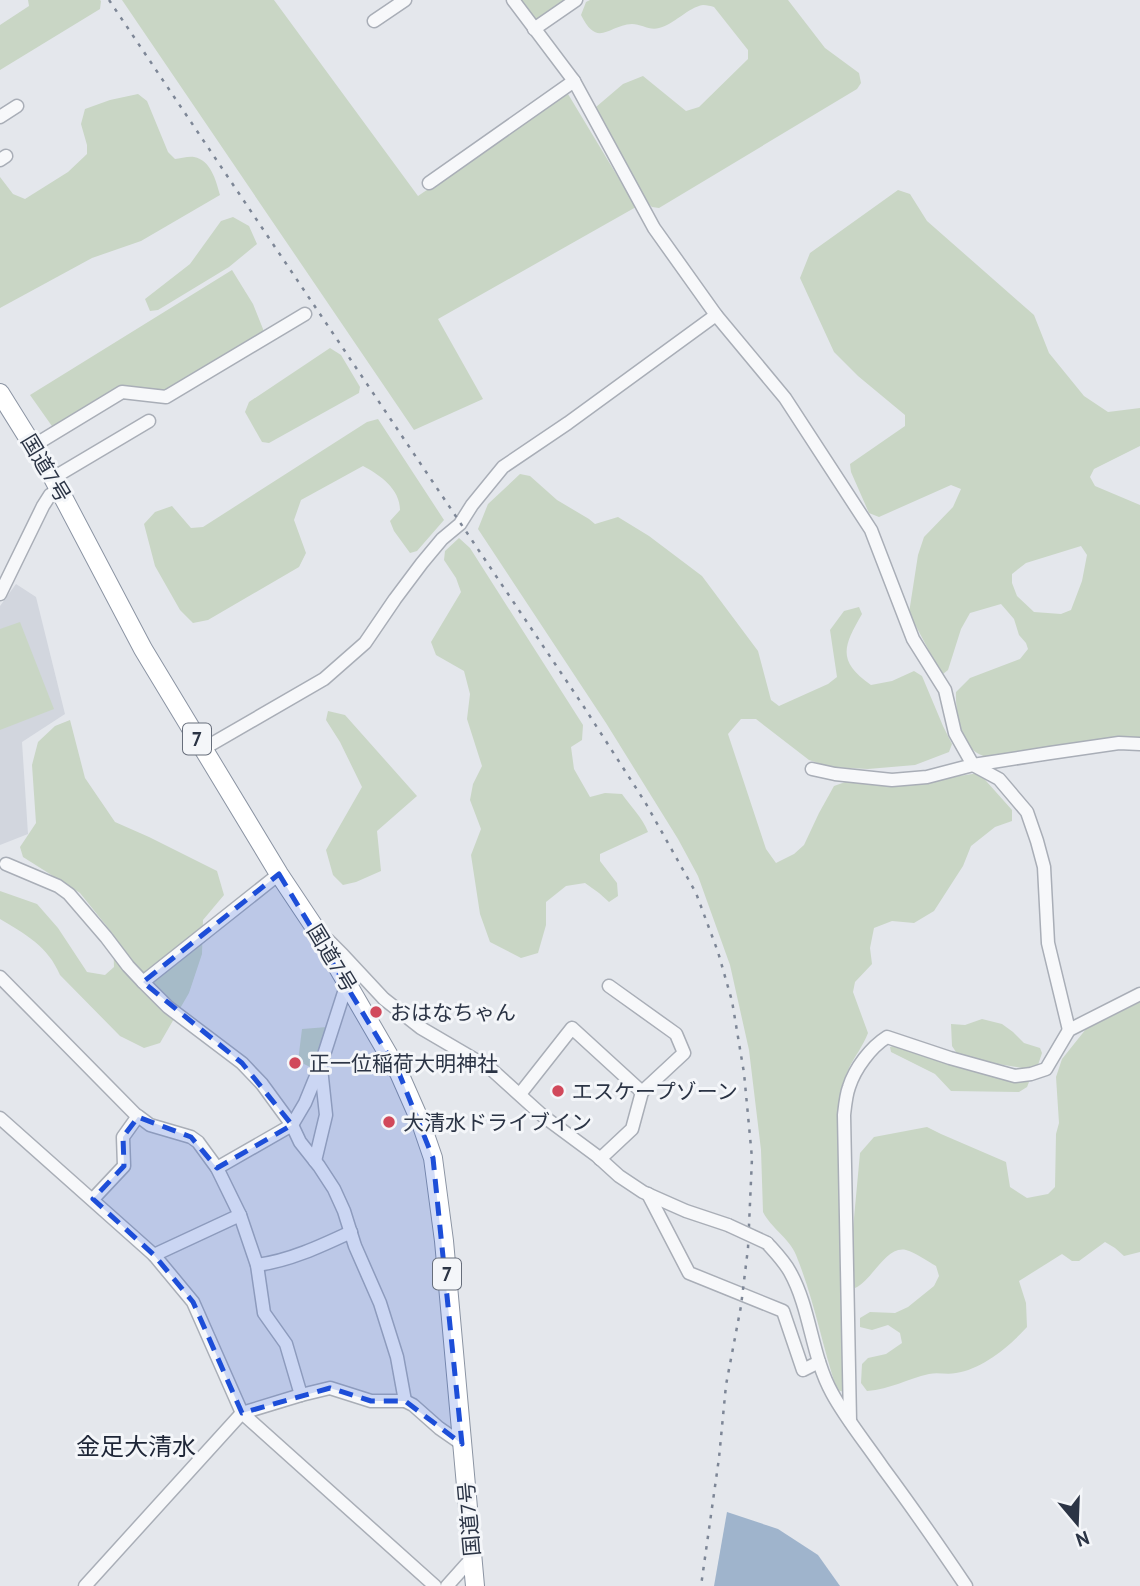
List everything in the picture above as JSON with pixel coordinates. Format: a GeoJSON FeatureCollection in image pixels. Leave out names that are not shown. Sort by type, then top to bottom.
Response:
{"type":"FeatureCollection","features":[{"type":"Feature","properties":{"kind":"highway","name":"国道7号"},"geometry":{"type":"LineString","coordinates":[[0,393],[81,528],[143,649],[314,928],[399,1073],[421,1123],[433,1158],[444,1241],[475,1586]]}},
{"type":"Feature","properties":{"kind":"street"},"geometry":{"type":"LineString","coordinates":[[374,21],[405,0]]}},
{"type":"Feature","properties":{"kind":"street"},"geometry":{"type":"LineString","coordinates":[[513,0],[574,80],[654,228],[716,315],[785,398],[871,530],[913,639],[945,690],[955,733],[973,765],[999,779],[1027,813],[1044,867],[1048,943],[1069,1030]]}},
{"type":"Feature","properties":{"kind":"street"},"geometry":{"type":"LineString","coordinates":[[534,29],[576,0]]}},
{"type":"Feature","properties":{"kind":"street"},"geometry":{"type":"LineString","coordinates":[[429,183],[574,80]]}},
{"type":"Feature","properties":{"kind":"street"},"geometry":{"type":"LineString","coordinates":[[0,117],[17,106]]}},
{"type":"Feature","properties":{"kind":"street"},"geometry":{"type":"LineString","coordinates":[[33,446],[122,392],[166,397],[305,314]]}},
{"type":"Feature","properties":{"kind":"street"},"geometry":{"type":"LineString","coordinates":[[203,749],[324,679],[365,643],[422,563],[442,539],[460,524],[503,467],[716,315]]}},
{"type":"Feature","properties":{"kind":"street"},"geometry":{"type":"LineString","coordinates":[[0,594],[56,484],[149,421]]}},
{"type":"Feature","properties":{"kind":"street"},"geometry":{"type":"LineString","coordinates":[[812,769],[892,780],[927,777],[973,765],[1119,743],[1140,744]]}},
{"type":"Feature","properties":{"kind":"street"},"geometry":{"type":"LineString","coordinates":[[6,864],[58,886],[69,894],[143,982],[168,1006],[242,1063],[262,1084],[292,1125],[299,1142],[334,1189],[383,1314],[397,1357],[405,1401]]}},
{"type":"Feature","properties":{"kind":"street"},"geometry":{"type":"LineString","coordinates":[[143,982],[279,874]]}},
{"type":"Feature","properties":{"kind":"street"},"geometry":{"type":"LineString","coordinates":[[314,928],[384,999],[421,1028],[491,1069],[543,1116],[619,1176],[648,1194],[767,1243],[789,1271],[797,1287],[819,1362],[831,1392],[966,1586]]}},
{"type":"Feature","properties":{"kind":"street"},"geometry":{"type":"LineString","coordinates":[[0,977],[138,1117],[150,1125],[191,1137],[198,1142],[217,1168],[240,1215],[257,1265],[264,1313],[286,1344],[301,1395]]}},
{"type":"Feature","properties":{"kind":"street"},"geometry":{"type":"LineString","coordinates":[[217,1168],[292,1125],[305,1103],[321,1063],[347,983]]}},
{"type":"Feature","properties":{"kind":"street"},"geometry":{"type":"LineString","coordinates":[[600,1160],[632,1129],[642,1092],[684,1053],[676,1034],[609,986]]}},
{"type":"Feature","properties":{"kind":"street"},"geometry":{"type":"LineString","coordinates":[[850,1421],[844,1115],[849,1087],[857,1071],[877,1044],[887,1037],[1015,1076],[1031,1074],[1046,1069],[1069,1030],[1140,994]]}},
{"type":"Feature","properties":{"kind":"street"},"geometry":{"type":"LineString","coordinates":[[520,1094],[572,1028],[642,1092]]}},
{"type":"Feature","properties":{"kind":"street"},"geometry":{"type":"LineString","coordinates":[[315,1161],[326,1115],[321,1063]]}},
{"type":"Feature","properties":{"kind":"street"},"geometry":{"type":"LineString","coordinates":[[93,1199],[124,1166],[123,1137],[138,1117]]}},
{"type":"Feature","properties":{"kind":"street"},"geometry":{"type":"LineString","coordinates":[[0,1118],[154,1255],[193,1303],[242,1413],[435,1586]]}},
{"type":"Feature","properties":{"kind":"street"},"geometry":{"type":"LineString","coordinates":[[648,1194],[689,1273],[783,1311],[803,1370],[819,1362]]}},
{"type":"Feature","properties":{"kind":"street"},"geometry":{"type":"LineString","coordinates":[[154,1255],[240,1215]]}},
{"type":"Feature","properties":{"kind":"street"},"geometry":{"type":"LineString","coordinates":[[257,1265],[271,1264],[351,1232]]}},
{"type":"Feature","properties":{"kind":"street"},"geometry":{"type":"LineString","coordinates":[[85,1586],[242,1413],[330,1388],[371,1401],[405,1401],[462,1444]]}},
{"type":"Feature","properties":{"kind":"street"},"geometry":{"type":"LineString","coordinates":[[447,1586],[472,1558]]}},
{"type":"Feature","properties":{"kind":"highlighted area"},"geometry":{"type":"Polygon","coordinates":[[[279,874],[399,1073],[433,1158],[462,1444],[405,1401],[371,1401],[330,1388],[242,1413],[193,1302],[154,1255],[93,1199],[124,1166],[123,1137],[138,1117],[191,1137],[217,1168],[292,1125],[242,1063],[143,982],[279,874]]]}},
{"type":"Feature","properties":{"kind":"shaded area"},"geometry":{"type":"Polygon","coordinates":[[[16,584],[36,597],[65,714],[22,742],[28,834],[0,845],[0,606],[16,584]]]}},
{"type":"Feature","properties":{"kind":"green space"},"geometry":{"type":"Polygon","coordinates":[[[28,0],[101,1],[100,9],[0,70],[0,25],[29,6],[28,0]]]}},
{"type":"Feature","properties":{"kind":"green space"},"geometry":{"type":"Polygon","coordinates":[[[122,0],[274,0],[418,196],[568,94],[636,207],[438,319],[483,399],[414,430],[122,0]]]}},
{"type":"Feature","properties":{"kind":"green space"},"geometry":{"type":"Polygon","coordinates":[[[520,0],[571,0],[538,22],[520,0]]]}},
{"type":"Feature","properties":{"kind":"green space"},"geometry":{"type":"Polygon","coordinates":[[[788,0],[825,48],[859,73],[861,83],[857,89],[659,208],[652,207],[646,202],[595,112],[596,107],[623,84],[643,76],[686,111],[699,107],[748,59],[748,50],[714,7],[698,6],[659,28],[632,24],[598,33],[587,25],[581,15],[586,2],[788,0]]]}},
{"type":"Feature","properties":{"kind":"green space"},"geometry":{"type":"Polygon","coordinates":[[[138,94],[147,101],[168,152],[175,159],[194,157],[205,162],[212,172],[220,195],[141,241],[92,258],[0,308],[0,177],[13,194],[25,199],[68,172],[87,154],[81,124],[85,109],[138,94]]]}},
{"type":"Feature","properties":{"kind":"green space"},"geometry":{"type":"Polygon","coordinates":[[[898,190],[910,194],[927,221],[1034,315],[1049,353],[1084,396],[1108,412],[1140,408],[1140,446],[1094,469],[1090,477],[1095,486],[1140,505],[1140,738],[988,758],[971,748],[963,734],[958,716],[956,692],[970,678],[1020,659],[1028,649],[1019,635],[1014,619],[1001,604],[970,613],[961,629],[948,670],[943,674],[936,664],[909,613],[918,555],[924,537],[953,507],[961,489],[951,485],[879,517],[869,513],[850,464],[905,426],[905,415],[834,352],[800,278],[810,253],[898,190]],[[1081,546],[1026,563],[1012,574],[1017,596],[1034,612],[1061,614],[1071,610],[1082,581],[1087,555],[1081,546]]]}},
{"type":"Feature","properties":{"kind":"green space"},"geometry":{"type":"Polygon","coordinates":[[[233,217],[249,226],[257,244],[229,267],[158,310],[150,311],[145,299],[190,264],[221,221],[233,217]]]}},
{"type":"Feature","properties":{"kind":"green space"},"geometry":{"type":"Polygon","coordinates":[[[232,270],[253,304],[265,334],[166,393],[124,387],[54,429],[30,395],[232,270]]]}},
{"type":"Feature","properties":{"kind":"green space"},"geometry":{"type":"Polygon","coordinates":[[[330,348],[341,355],[360,387],[359,393],[269,443],[262,442],[245,412],[249,402],[330,348]]]}},
{"type":"Feature","properties":{"kind":"green space"},"geometry":{"type":"Polygon","coordinates":[[[378,419],[444,520],[417,551],[410,553],[390,521],[400,510],[393,489],[363,466],[301,500],[294,520],[306,553],[299,567],[208,620],[193,623],[180,610],[155,566],[144,524],[155,512],[172,506],[191,528],[203,527],[367,422],[378,419]]]}},
{"type":"Feature","properties":{"kind":"green space"},"geometry":{"type":"Polygon","coordinates":[[[520,474],[530,476],[557,500],[595,524],[618,517],[649,536],[702,576],[758,651],[771,700],[779,706],[828,684],[837,677],[830,630],[844,611],[859,607],[862,614],[851,636],[847,653],[848,661],[860,676],[871,685],[892,681],[914,671],[922,676],[952,744],[949,752],[915,765],[868,769],[830,767],[809,760],[756,719],[741,719],[728,734],[766,849],[776,863],[794,854],[804,845],[834,786],[848,781],[893,786],[979,773],[1012,810],[1012,821],[995,827],[971,846],[963,866],[934,911],[914,923],[892,921],[874,928],[870,948],[872,964],[855,982],[853,992],[868,1033],[849,1068],[839,1109],[844,1392],[837,1390],[796,1255],[763,1212],[761,1150],[749,1050],[730,965],[698,876],[606,723],[478,529],[488,504],[520,474]]]}},
{"type":"Feature","properties":{"kind":"green space"},"geometry":{"type":"Polygon","coordinates":[[[459,538],[470,548],[583,725],[582,740],[571,747],[574,769],[590,797],[605,793],[622,794],[648,832],[600,854],[600,861],[617,883],[618,896],[609,902],[585,883],[566,886],[546,902],[546,925],[538,953],[521,958],[490,942],[480,914],[471,855],[481,829],[470,800],[473,784],[482,766],[467,719],[470,694],[464,671],[436,655],[431,642],[461,592],[456,578],[444,560],[445,551],[459,538]]]}},
{"type":"Feature","properties":{"kind":"green space"},"geometry":{"type":"Polygon","coordinates":[[[20,622],[54,709],[0,730],[0,629],[20,622]]]}},
{"type":"Feature","properties":{"kind":"green space"},"geometry":{"type":"Polygon","coordinates":[[[328,711],[345,715],[417,796],[377,831],[381,871],[343,885],[333,875],[326,850],[362,787],[326,720],[328,711]]]}},
{"type":"Feature","properties":{"kind":"green space"},"geometry":{"type":"Polygon","coordinates":[[[70,720],[85,778],[115,822],[217,871],[224,895],[203,920],[202,954],[189,993],[160,1043],[144,1048],[120,1036],[60,975],[42,948],[0,919],[0,891],[37,904],[58,928],[87,972],[105,975],[114,967],[113,934],[80,893],[23,857],[20,847],[36,823],[32,765],[38,742],[55,726],[70,720]]]}},
{"type":"Feature","properties":{"kind":"green space"},"geometry":{"type":"Polygon","coordinates":[[[1140,1002],[1140,1252],[1124,1256],[1105,1242],[1079,1261],[1072,1261],[1062,1254],[1019,1281],[1026,1303],[1027,1327],[995,1356],[966,1371],[929,1374],[867,1391],[861,1383],[862,1364],[868,1358],[886,1354],[902,1343],[900,1333],[888,1325],[872,1330],[860,1327],[860,1318],[870,1312],[895,1313],[908,1307],[934,1286],[939,1276],[936,1266],[910,1251],[899,1250],[886,1258],[855,1288],[852,1280],[853,1229],[860,1153],[874,1137],[927,1127],[1006,1162],[1010,1187],[1027,1198],[1048,1194],[1055,1187],[1056,1134],[1059,1123],[1056,1077],[1062,1059],[1086,1029],[1140,1002]]]}},
{"type":"Feature","properties":{"kind":"green space"},"geometry":{"type":"Polygon","coordinates":[[[982,1019],[1002,1024],[1024,1043],[1040,1048],[1042,1053],[1038,1065],[1028,1069],[958,1055],[952,1046],[951,1024],[965,1025],[982,1019]]]}},
{"type":"Feature","properties":{"kind":"green space"},"geometry":{"type":"Polygon","coordinates":[[[327,1027],[314,1069],[298,1061],[302,1029],[327,1027]]]}},
{"type":"Feature","properties":{"kind":"green space"},"geometry":{"type":"Polygon","coordinates":[[[899,1044],[1029,1082],[1027,1087],[1019,1092],[951,1091],[935,1074],[891,1052],[890,1047],[899,1044]]]}},
{"type":"Feature","properties":{"kind":"water"},"geometry":{"type":"Polygon","coordinates":[[[727,1512],[778,1529],[818,1555],[840,1586],[714,1586],[727,1512]]]}},
{"type":"Feature","properties":{"kind":"railway"},"geometry":{"type":"LineString","coordinates":[[109,0],[584,707],[645,802],[696,893],[718,952],[732,1001],[744,1073],[752,1158],[748,1248],[741,1306],[726,1385],[701,1586]]}},
{"type":"Feature","properties":{"kind":"place","name":"おはなちゃん"},"geometry":{"type":"Point","coordinates":[376,1012]}},
{"type":"Feature","properties":{"kind":"place","name":"正一位稲荷大明神社"},"geometry":{"type":"Point","coordinates":[295,1063]}},
{"type":"Feature","properties":{"kind":"place","name":"エスケープゾーン"},"geometry":{"type":"Point","coordinates":[558,1091]}},
{"type":"Feature","properties":{"kind":"place","name":"大清水ドライブイン"},"geometry":{"type":"Point","coordinates":[389,1122]}},
{"type":"Feature","properties":{"kind":"district","name":"金足大清水"},"geometry":{"type":"Point","coordinates":[136,1446]}}]}
